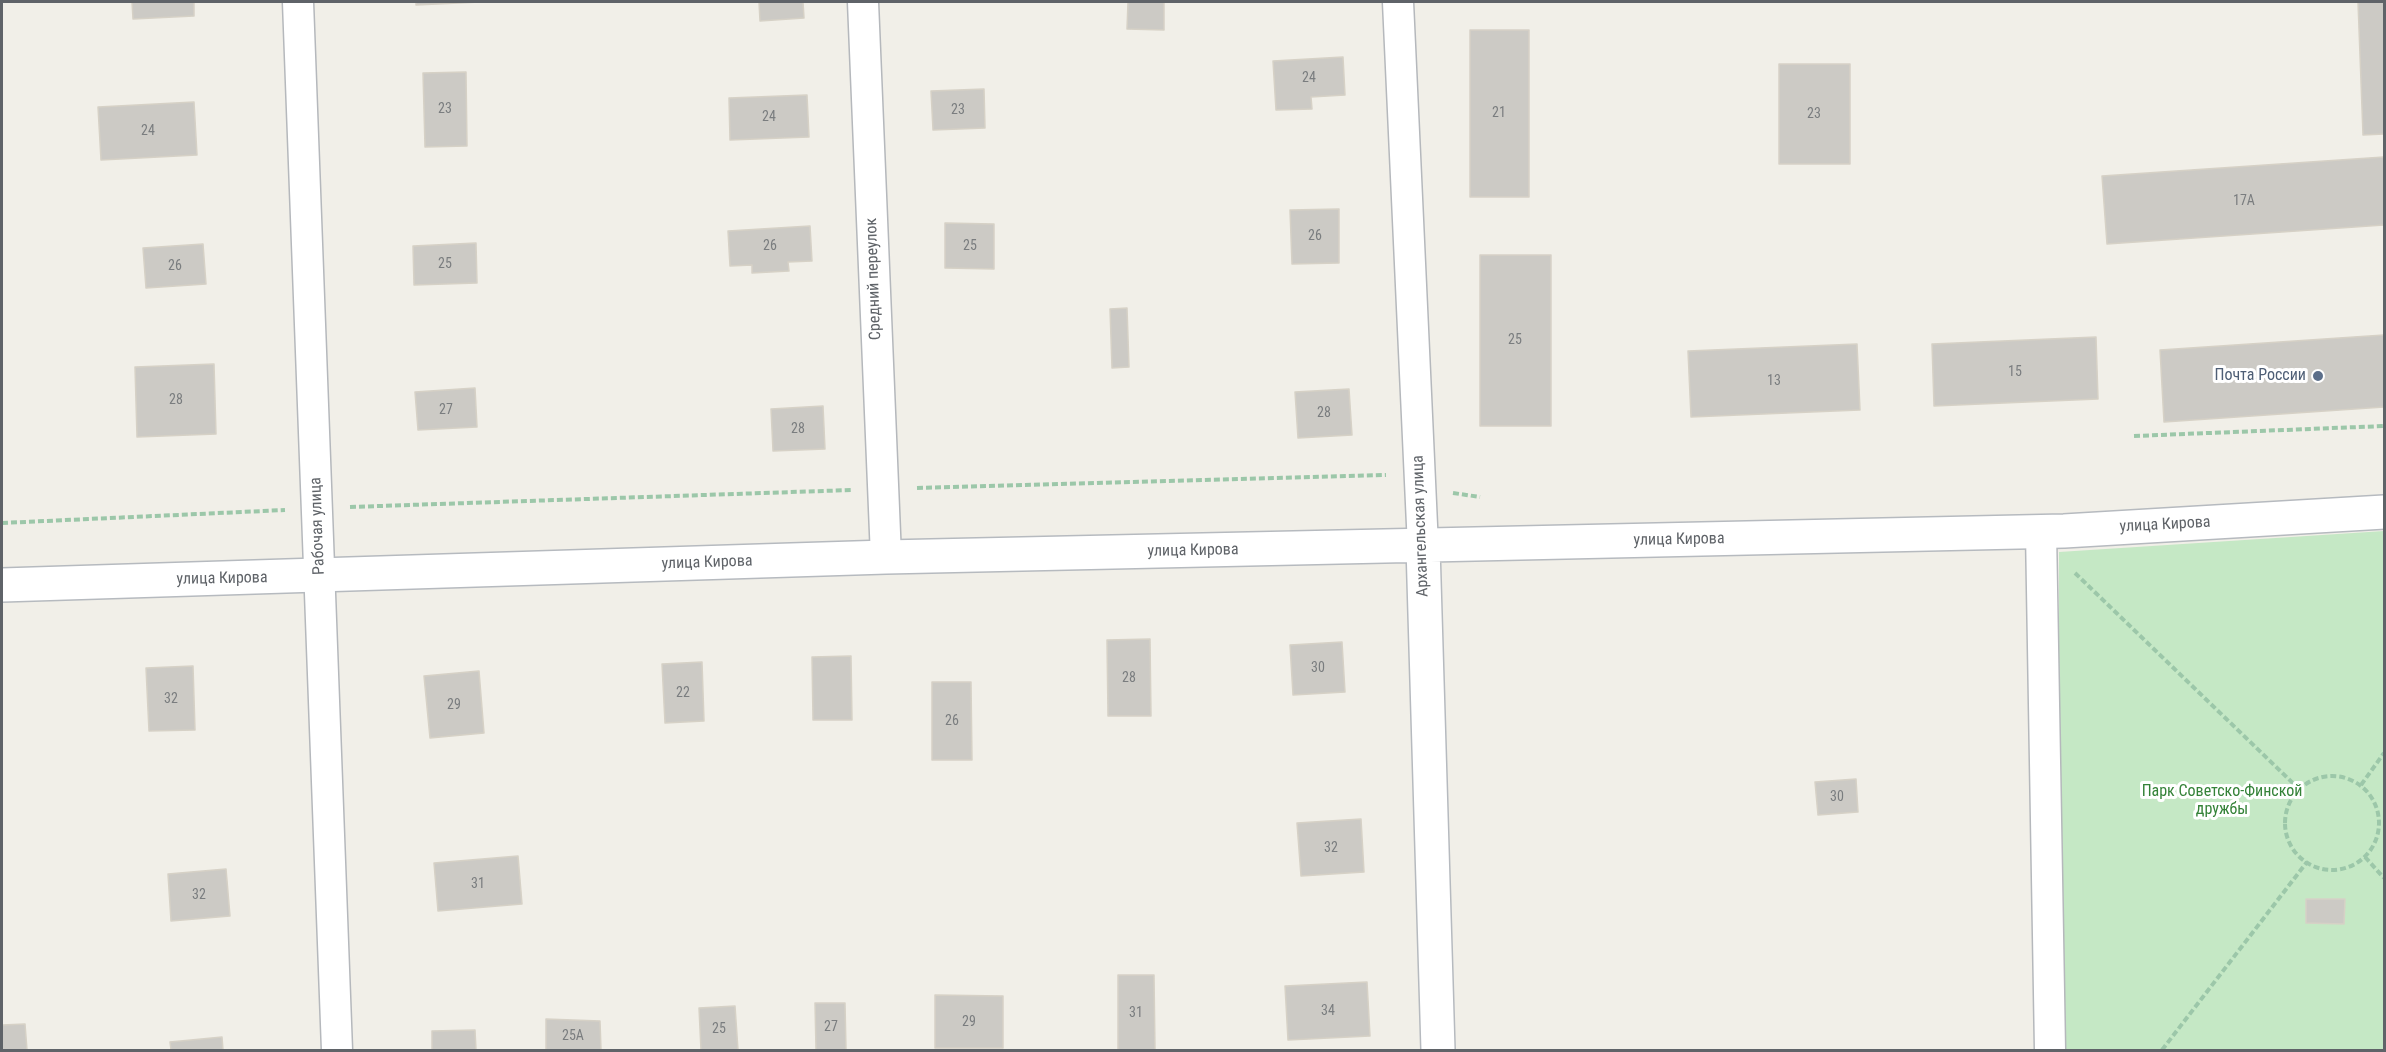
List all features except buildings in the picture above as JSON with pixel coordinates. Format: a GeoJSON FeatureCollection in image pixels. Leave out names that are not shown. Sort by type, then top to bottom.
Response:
{"type":"FeatureCollection","features":[{"type":"Feature","properties":{"kind":"main road","name":"улица Кирова"},"geometry":{"type":"LineString","coordinates":[[2,585],[886,557],[1423,547],[2041,531],[2385,512]]}},
{"type":"Feature","properties":{"kind":"main road","name":"Архангельская улица"},"geometry":{"type":"LineString","coordinates":[[1423,547],[1438,1050]]}},
{"type":"Feature","properties":{"kind":"street","name":"Рабочая улица"},"geometry":{"type":"LineString","coordinates":[[298,2],[337,1050]]}},
{"type":"Feature","properties":{"kind":"street","name":"Средний переулок"},"geometry":{"type":"LineString","coordinates":[[863,2],[886,557]]}},
{"type":"Feature","properties":{"kind":"street","name":"Архангельская улица"},"geometry":{"type":"LineString","coordinates":[[1398,2],[1423,547]]}},
{"type":"Feature","properties":{"kind":"street"},"geometry":{"type":"LineString","coordinates":[[2041,531],[2050,1050]]}},
{"type":"Feature","properties":{"kind":"path"},"geometry":{"type":"LineString","coordinates":[[2134,436],[2385,426]]}},
{"type":"Feature","properties":{"kind":"path"},"geometry":{"type":"LineString","coordinates":[[2066,565],[2299,789]]}},
{"type":"Feature","properties":{"kind":"path"},"geometry":{"type":"LineString","coordinates":[[2361,785],[2385,753]]}},
{"type":"Feature","properties":{"kind":"path"},"geometry":{"type":"LineString","coordinates":[[2329,776],[2351,779],[2361,785],[2369,793],[2379,814],[2378,837],[2365,857],[2343,869],[2319,868],[2307,862],[2292,847],[2285,828],[2288,807],[2299,789],[2308,782],[2329,776]]}},
{"type":"Feature","properties":{"kind":"path"},"geometry":{"type":"LineString","coordinates":[[2365,857],[2385,878]]}},
{"type":"Feature","properties":{"kind":"path"},"geometry":{"type":"LineString","coordinates":[[2162,1050],[2307,862]]}},
{"type":"Feature","properties":{"kind":"green space","name":"Парк Советско-Финской дружбы"},"geometry":{"type":"Polygon","coordinates":[[[2384,531],[2384,1050],[2059,1050],[2059,552],[2384,531]]]}},
{"type":"Feature","properties":{"kind":"place","name":"Почта России"},"geometry":{"type":"Point","coordinates":[2318,376]}}]}
